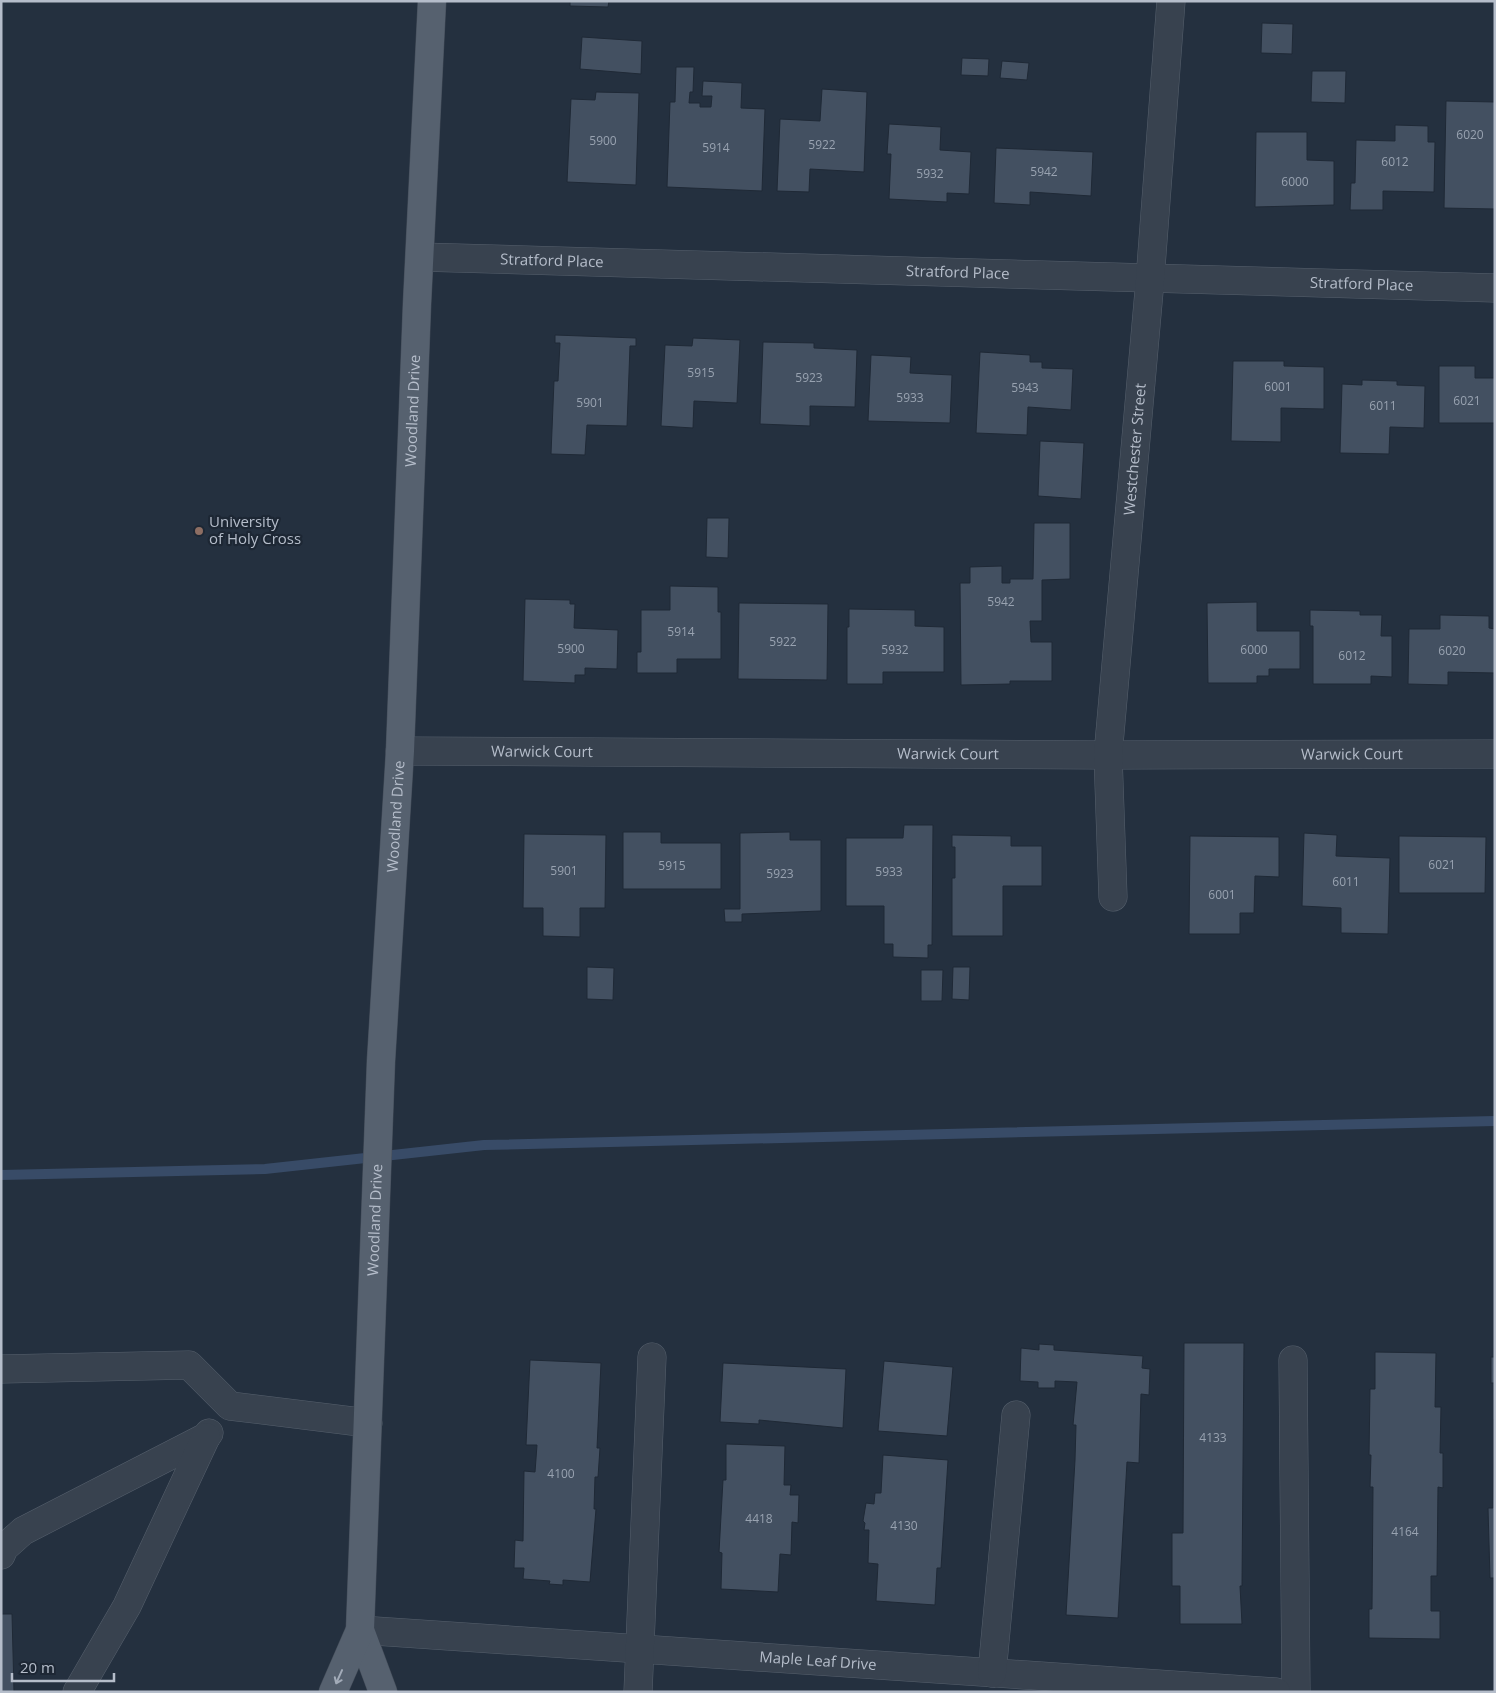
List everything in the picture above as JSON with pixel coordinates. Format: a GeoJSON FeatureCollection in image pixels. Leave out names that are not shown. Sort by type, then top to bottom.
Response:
{"type":"FeatureCollection","features":[{"type":"Feature","properties":{"kind":"main road","name":"Woodland Drive"},"geometry":{"type":"LineString","coordinates":[[333,1692],[360,1630],[381,1061],[400,751],[420,257],[428,2]]}},
{"type":"Feature","properties":{"kind":"main road","name":"Woodland Drive"},"geometry":{"type":"LineString","coordinates":[[360,1630],[383,1692]]}},
{"type":"Feature","properties":{"kind":"street","name":"Westchester Street"},"geometry":{"type":"LineString","coordinates":[[1113,897],[1108,755],[1150,280],[1171,1]]}},
{"type":"Feature","properties":{"kind":"street","name":"Stratford Place"},"geometry":{"type":"LineString","coordinates":[[420,257],[1150,280],[1495,288]]}},
{"type":"Feature","properties":{"kind":"street","name":"Warwick Court"},"geometry":{"type":"LineString","coordinates":[[400,751],[1108,755],[1495,754]]}},
{"type":"Feature","properties":{"kind":"street"},"geometry":{"type":"LineString","coordinates":[[638,1692],[652,1357]]}},
{"type":"Feature","properties":{"kind":"street"},"geometry":{"type":"LineString","coordinates":[[1293,1360],[1296,1692]]}},
{"type":"Feature","properties":{"kind":"street"},"geometry":{"type":"LineString","coordinates":[[1,1369],[189,1365],[230,1406],[368,1423]]}},
{"type":"Feature","properties":{"kind":"street"},"geometry":{"type":"LineString","coordinates":[[77,1692],[127,1606],[206,1437],[230,1406]]}},
{"type":"Feature","properties":{"kind":"street"},"geometry":{"type":"LineString","coordinates":[[992,1673],[1016,1415]]}},
{"type":"Feature","properties":{"kind":"street"},"geometry":{"type":"LineString","coordinates":[[1,1555],[4,1548],[23,1531],[206,1437]]}},
{"type":"Feature","properties":{"kind":"street","name":"Maple Leaf Drive"},"geometry":{"type":"LineString","coordinates":[[360,1630],[640,1649],[951,1681],[992,1673],[1276,1692]]}},
{"type":"Feature","properties":{"kind":"building"},"geometry":{"type":"Polygon","coordinates":[[[570,1],[609,1],[608,7],[570,6],[570,1]]]}},
{"type":"Feature","properties":{"kind":"building"},"geometry":{"type":"Polygon","coordinates":[[[1262,23],[1293,24],[1292,54],[1261,53],[1262,23]]]}},
{"type":"Feature","properties":{"kind":"building"},"geometry":{"type":"Polygon","coordinates":[[[582,37],[642,41],[641,74],[580,69],[582,37]]]}},
{"type":"Feature","properties":{"kind":"building"},"geometry":{"type":"Polygon","coordinates":[[[962,58],[989,59],[988,76],[961,75],[962,58]]]}},
{"type":"Feature","properties":{"kind":"building"},"geometry":{"type":"Polygon","coordinates":[[[1002,61],[1029,63],[1027,80],[1000,78],[1002,61]]]}},
{"type":"Feature","properties":{"kind":"building"},"geometry":{"type":"Polygon","coordinates":[[[676,67],[694,67],[693,92],[690,92],[689,103],[700,103],[700,107],[711,107],[712,96],[702,96],[703,81],[742,83],[741,108],[765,109],[762,191],[667,187],[670,102],[675,102],[676,67]]]}},
{"type":"Feature","properties":{"kind":"building"},"geometry":{"type":"Polygon","coordinates":[[[1312,71],[1346,71],[1345,103],[1311,102],[1312,71]]]}},
{"type":"Feature","properties":{"kind":"building"},"geometry":{"type":"Polygon","coordinates":[[[822,89],[867,92],[864,172],[810,169],[809,192],[777,191],[780,119],[820,121],[822,89]]]}},
{"type":"Feature","properties":{"kind":"building"},"geometry":{"type":"Polygon","coordinates":[[[596,92],[639,93],[636,185],[567,182],[571,99],[595,100],[596,92]]]}},
{"type":"Feature","properties":{"kind":"building"},"geometry":{"type":"Polygon","coordinates":[[[1446,101],[1495,102],[1495,209],[1444,208],[1446,101]]]}},
{"type":"Feature","properties":{"kind":"building"},"geometry":{"type":"Polygon","coordinates":[[[889,124],[941,127],[940,150],[971,152],[969,194],[947,193],[947,202],[889,199],[891,154],[887,154],[889,124]]]}},
{"type":"Feature","properties":{"kind":"building"},"geometry":{"type":"Polygon","coordinates":[[[1395,125],[1428,126],[1428,142],[1435,142],[1434,192],[1383,191],[1383,210],[1350,210],[1351,183],[1355,183],[1356,140],[1395,141],[1395,125]]]}},
{"type":"Feature","properties":{"kind":"building"},"geometry":{"type":"Polygon","coordinates":[[[1256,132],[1307,132],[1307,160],[1334,161],[1334,205],[1255,207],[1256,132]]]}},
{"type":"Feature","properties":{"kind":"building"},"geometry":{"type":"Polygon","coordinates":[[[996,148],[1093,152],[1091,196],[1030,192],[1030,205],[994,203],[996,148]]]}},
{"type":"Feature","properties":{"kind":"building"},"geometry":{"type":"Polygon","coordinates":[[[555,335],[636,338],[636,346],[630,346],[627,426],[587,425],[585,455],[551,454],[554,381],[558,381],[560,343],[555,343],[555,335]]]}},
{"type":"Feature","properties":{"kind":"building"},"geometry":{"type":"Polygon","coordinates":[[[693,338],[740,340],[737,403],[694,401],[693,428],[661,426],[665,345],[692,346],[693,338]]]}},
{"type":"Feature","properties":{"kind":"building"},"geometry":{"type":"Polygon","coordinates":[[[763,342],[814,343],[814,348],[857,350],[855,407],[810,406],[810,426],[760,424],[763,342]]]}},
{"type":"Feature","properties":{"kind":"building"},"geometry":{"type":"Polygon","coordinates":[[[980,352],[1030,355],[1030,362],[1042,362],[1042,368],[1073,369],[1071,410],[1028,407],[1027,435],[976,433],[980,352]]]}},
{"type":"Feature","properties":{"kind":"building"},"geometry":{"type":"Polygon","coordinates":[[[871,355],[911,357],[910,373],[952,375],[950,423],[868,421],[871,355]]]}},
{"type":"Feature","properties":{"kind":"building"},"geometry":{"type":"Polygon","coordinates":[[[1233,361],[1284,361],[1284,366],[1324,367],[1324,409],[1281,408],[1281,442],[1231,441],[1233,361]]]}},
{"type":"Feature","properties":{"kind":"building"},"geometry":{"type":"Polygon","coordinates":[[[1439,366],[1475,366],[1475,378],[1495,378],[1495,423],[1439,423],[1439,366]]]}},
{"type":"Feature","properties":{"kind":"building"},"geometry":{"type":"Polygon","coordinates":[[[1362,380],[1397,381],[1397,385],[1425,386],[1424,428],[1390,427],[1389,454],[1340,453],[1342,384],[1362,385],[1362,380]]]}},
{"type":"Feature","properties":{"kind":"building"},"geometry":{"type":"Polygon","coordinates":[[[1040,441],[1084,443],[1081,499],[1038,496],[1040,441]]]}},
{"type":"Feature","properties":{"kind":"building"},"geometry":{"type":"Polygon","coordinates":[[[707,518],[729,518],[728,558],[706,557],[707,518]]]}},
{"type":"Feature","properties":{"kind":"building"},"geometry":{"type":"Polygon","coordinates":[[[1034,523],[1070,523],[1070,579],[1042,580],[1042,621],[1030,621],[1031,642],[1052,642],[1052,681],[1010,681],[1010,684],[961,685],[960,583],[970,583],[970,567],[1002,566],[1002,583],[1010,583],[1010,579],[1033,579],[1034,523]]]}},
{"type":"Feature","properties":{"kind":"building"},"geometry":{"type":"Polygon","coordinates":[[[670,586],[718,587],[718,612],[721,612],[721,659],[677,659],[677,673],[637,673],[637,652],[641,652],[641,610],[670,610],[670,586]]]}},
{"type":"Feature","properties":{"kind":"building"},"geometry":{"type":"Polygon","coordinates":[[[525,599],[570,600],[570,604],[575,604],[574,628],[618,630],[617,669],[585,668],[585,675],[575,675],[575,683],[523,681],[525,599]]]}},
{"type":"Feature","properties":{"kind":"building"},"geometry":{"type":"Polygon","coordinates":[[[1257,602],[1257,631],[1300,631],[1300,669],[1269,669],[1269,676],[1257,676],[1257,683],[1208,683],[1207,603],[1257,602]]]}},
{"type":"Feature","properties":{"kind":"building"},"geometry":{"type":"Polygon","coordinates":[[[739,603],[828,604],[827,680],[738,679],[739,603]]]}},
{"type":"Feature","properties":{"kind":"building"},"geometry":{"type":"Polygon","coordinates":[[[849,609],[915,610],[915,626],[944,627],[944,672],[883,672],[883,684],[847,684],[847,627],[849,627],[849,609]]]}},
{"type":"Feature","properties":{"kind":"building"},"geometry":{"type":"Polygon","coordinates":[[[1310,610],[1360,611],[1360,615],[1382,615],[1381,636],[1392,636],[1392,677],[1371,676],[1371,684],[1313,684],[1313,626],[1310,626],[1310,610]]]}},
{"type":"Feature","properties":{"kind":"building"},"geometry":{"type":"Polygon","coordinates":[[[1440,615],[1489,616],[1489,628],[1495,629],[1495,673],[1448,672],[1448,685],[1408,684],[1409,629],[1440,629],[1440,615]]]}},
{"type":"Feature","properties":{"kind":"building"},"geometry":{"type":"Polygon","coordinates":[[[904,825],[933,825],[932,945],[928,945],[928,958],[893,957],[893,944],[884,944],[884,906],[846,906],[846,838],[903,838],[904,825]]]}},
{"type":"Feature","properties":{"kind":"building"},"geometry":{"type":"Polygon","coordinates":[[[623,832],[661,832],[661,843],[721,843],[721,889],[623,889],[623,832]]]}},
{"type":"Feature","properties":{"kind":"building"},"geometry":{"type":"Polygon","coordinates":[[[790,832],[790,840],[821,840],[821,911],[742,914],[742,922],[725,922],[724,909],[740,909],[740,833],[790,832]]]}},
{"type":"Feature","properties":{"kind":"building"},"geometry":{"type":"Polygon","coordinates":[[[1304,833],[1337,835],[1336,856],[1390,858],[1388,934],[1341,933],[1341,908],[1302,906],[1304,833]]]}},
{"type":"Feature","properties":{"kind":"building"},"geometry":{"type":"Polygon","coordinates":[[[524,834],[606,835],[605,908],[580,908],[580,937],[543,936],[543,908],[523,908],[524,834]]]}},
{"type":"Feature","properties":{"kind":"building"},"geometry":{"type":"Polygon","coordinates":[[[952,835],[1011,836],[1011,846],[1042,846],[1042,886],[1003,886],[1003,936],[952,936],[952,878],[955,878],[955,847],[952,847],[952,835]]]}},
{"type":"Feature","properties":{"kind":"building"},"geometry":{"type":"Polygon","coordinates":[[[1190,836],[1279,837],[1279,877],[1255,876],[1254,913],[1240,913],[1240,934],[1189,934],[1190,836]]]}},
{"type":"Feature","properties":{"kind":"building"},"geometry":{"type":"Polygon","coordinates":[[[1399,836],[1486,837],[1485,893],[1399,893],[1399,836]]]}},
{"type":"Feature","properties":{"kind":"building"},"geometry":{"type":"Polygon","coordinates":[[[587,967],[614,968],[613,1000],[587,999],[587,967]]]}},
{"type":"Feature","properties":{"kind":"building"},"geometry":{"type":"Polygon","coordinates":[[[953,967],[970,967],[969,1000],[952,999],[953,967]]]}},
{"type":"Feature","properties":{"kind":"building"},"geometry":{"type":"Polygon","coordinates":[[[921,970],[943,970],[942,1001],[921,1001],[921,970]]]}},
{"type":"Feature","properties":{"kind":"building"},"geometry":{"type":"Polygon","coordinates":[[[1184,1343],[1244,1343],[1242,1586],[1240,1586],[1242,1624],[1180,1624],[1180,1586],[1172,1586],[1172,1533],[1183,1533],[1184,1343]]]}},
{"type":"Feature","properties":{"kind":"building"},"geometry":{"type":"Polygon","coordinates":[[[1039,1344],[1054,1345],[1054,1350],[1143,1356],[1142,1368],[1150,1369],[1149,1395],[1141,1394],[1139,1463],[1127,1462],[1118,1618],[1066,1615],[1075,1460],[1076,1425],[1073,1425],[1077,1382],[1055,1381],[1055,1388],[1038,1388],[1038,1382],[1020,1381],[1021,1348],[1039,1350],[1039,1344]]]}},
{"type":"Feature","properties":{"kind":"building"},"geometry":{"type":"Polygon","coordinates":[[[1375,1352],[1436,1353],[1435,1407],[1441,1407],[1440,1453],[1443,1453],[1443,1488],[1438,1487],[1437,1576],[1431,1576],[1431,1611],[1440,1611],[1440,1639],[1369,1638],[1369,1609],[1372,1609],[1373,1487],[1370,1487],[1371,1455],[1369,1455],[1370,1389],[1375,1389],[1375,1352]]]}},
{"type":"Feature","properties":{"kind":"building"},"geometry":{"type":"Polygon","coordinates":[[[1491,1357],[1495,1357],[1495,1383],[1491,1383],[1491,1357]]]}},
{"type":"Feature","properties":{"kind":"building"},"geometry":{"type":"Polygon","coordinates":[[[530,1360],[601,1363],[597,1448],[600,1448],[598,1477],[595,1477],[594,1509],[596,1509],[590,1582],[563,1580],[563,1585],[549,1584],[550,1581],[523,1579],[524,1568],[514,1568],[515,1540],[523,1541],[524,1471],[535,1472],[537,1445],[526,1445],[530,1360]]]}},
{"type":"Feature","properties":{"kind":"building"},"geometry":{"type":"Polygon","coordinates":[[[884,1361],[953,1367],[947,1436],[878,1431],[884,1361]]]}},
{"type":"Feature","properties":{"kind":"building"},"geometry":{"type":"Polygon","coordinates":[[[723,1363],[846,1369],[843,1428],[759,1420],[759,1424],[720,1422],[723,1363]]]}},
{"type":"Feature","properties":{"kind":"building"},"geometry":{"type":"Polygon","coordinates":[[[1494,1419],[1495,1578],[1490,1578],[1488,1508],[1493,1508],[1494,1419]]]}},
{"type":"Feature","properties":{"kind":"building"},"geometry":{"type":"Polygon","coordinates":[[[726,1444],[785,1446],[784,1485],[791,1485],[790,1495],[799,1495],[798,1523],[792,1522],[791,1555],[780,1554],[778,1592],[721,1589],[722,1553],[719,1552],[723,1480],[726,1480],[726,1444]]]}},
{"type":"Feature","properties":{"kind":"building"},"geometry":{"type":"Polygon","coordinates":[[[883,1455],[948,1460],[941,1568],[937,1568],[935,1605],[876,1601],[878,1564],[868,1563],[869,1530],[864,1530],[865,1523],[863,1521],[866,1503],[874,1504],[875,1493],[881,1493],[883,1455]]]}},
{"type":"Feature","properties":{"kind":"building"},"geometry":{"type":"Polygon","coordinates":[[[1,1614],[12,1614],[14,1692],[1,1692],[1,1614]]]}},
{"type":"Feature","properties":{"kind":"waterway"},"geometry":{"type":"LineString","coordinates":[[1,1175],[265,1169],[484,1145],[1495,1121]]}},
{"type":"Feature","properties":{"kind":"place","name":"University of Holy Cross"},"geometry":{"type":"Point","coordinates":[199,531]}}]}
